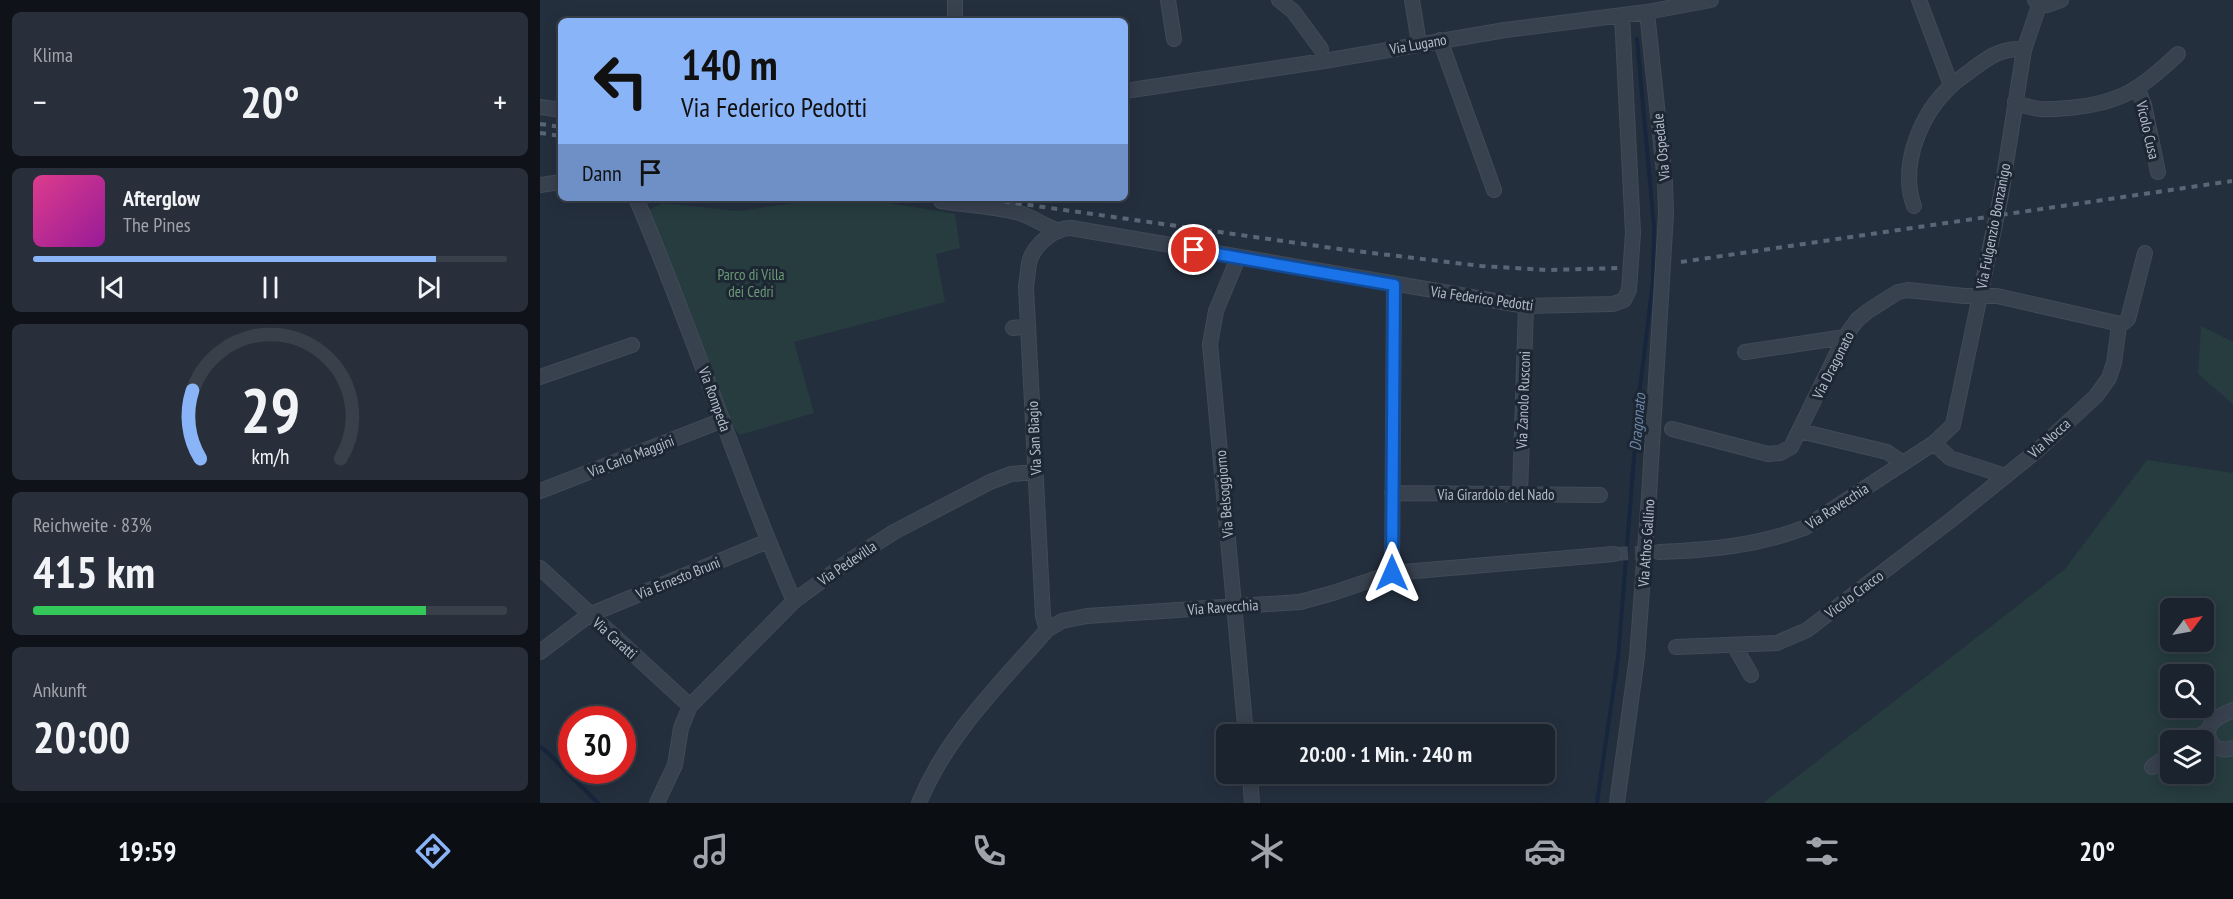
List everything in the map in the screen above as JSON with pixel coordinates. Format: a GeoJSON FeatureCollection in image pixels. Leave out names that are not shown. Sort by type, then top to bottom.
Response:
{"type":"FeatureCollection","features":[{"type":"Feature","properties":{"kind":"street"},"geometry":{"type":"LineString","coordinates":[[955,0],[955,18]]}},
{"type":"Feature","properties":{"kind":"street"},"geometry":{"type":"LineString","coordinates":[[1168,0],[1174,39]]}},
{"type":"Feature","properties":{"kind":"street"},"geometry":{"type":"LineString","coordinates":[[1279,0],[1293,11],[1321,49]]}},
{"type":"Feature","properties":{"kind":"street"},"geometry":{"type":"LineString","coordinates":[[1412,0],[1419,44]]}},
{"type":"Feature","properties":{"kind":"street","name":"Via Lugano"},"geometry":{"type":"LineString","coordinates":[[1128,91],[1324,61],[1440,40],[1647,12],[1711,0]]}},
{"type":"Feature","properties":{"kind":"street"},"geometry":{"type":"LineString","coordinates":[[1919,0],[1951,85]]}},
{"type":"Feature","properties":{"kind":"street"},"geometry":{"type":"LineString","coordinates":[[2038,2],[2054,4],[2061,0]]}},
{"type":"Feature","properties":{"kind":"street","name":"Via Fulgenzio Bonzanigo"},"geometry":{"type":"LineString","coordinates":[[1934,443],[1953,425],[1958,410],[2001,195],[2024,50],[2038,2]]}},
{"type":"Feature","properties":{"kind":"street","name":"Via Ospedale"},"geometry":{"type":"LineString","coordinates":[[1647,12],[1665,182],[1666,214],[1662,283]]}},
{"type":"Feature","properties":{"kind":"street","name":"Via Federico Pedotti"},"geometry":{"type":"LineString","coordinates":[[941,201],[1016,212],[1036,218],[1049,228],[1059,231],[1071,228],[1526,306],[1613,304],[1624,300],[1629,290],[1633,233],[1622,15]]}},
{"type":"Feature","properties":{"kind":"street"},"geometry":{"type":"LineString","coordinates":[[1440,40],[1494,190]]}},
{"type":"Feature","properties":{"kind":"street"},"geometry":{"type":"LineString","coordinates":[[1914,206],[1910,177],[1913,148],[1927,117],[1951,85],[1995,54],[2008,49],[2024,50]]}},
{"type":"Feature","properties":{"kind":"street"},"geometry":{"type":"LineString","coordinates":[[2015,102],[2041,111],[2112,101],[2138,88],[2178,54]]}},
{"type":"Feature","properties":{"kind":"street","name":"Vicolo Cusa"},"geometry":{"type":"LineString","coordinates":[[2138,88],[2144,105],[2158,172]]}},
{"type":"Feature","properties":{"kind":"street"},"geometry":{"type":"LineString","coordinates":[[540,107],[558,110]]}},
{"type":"Feature","properties":{"kind":"street"},"geometry":{"type":"LineString","coordinates":[[540,185],[558,182]]}},
{"type":"Feature","properties":{"kind":"street","name":"Via Rompeda"},"geometry":{"type":"LineString","coordinates":[[637,201],[768,541],[794,601]]}},
{"type":"Feature","properties":{"kind":"street","name":"Via San Biagio"},"geometry":{"type":"LineString","coordinates":[[1047,630],[1043,616],[1026,287],[1030,261],[1037,248],[1059,231]]}},
{"type":"Feature","properties":{"kind":"street","name":"Via Nocca"},"geometry":{"type":"LineString","coordinates":[[2006,476],[2096,396],[2109,378],[2114,363],[2119,326],[2128,319],[2145,253]]}},
{"type":"Feature","properties":{"kind":"street","name":"Via Belsoggiorno"},"geometry":{"type":"LineString","coordinates":[[1238,258],[1216,311],[1210,344],[1245,724]]}},
{"type":"Feature","properties":{"kind":"street","name":"Via Athos Gallino"},"geometry":{"type":"LineString","coordinates":[[1617,803],[1637,657],[1662,283]]}},
{"type":"Feature","properties":{"kind":"street"},"geometry":{"type":"LineString","coordinates":[[1392,573],[1394,285]]}},
{"type":"Feature","properties":{"kind":"street","name":"Via Dragonato"},"geometry":{"type":"LineString","coordinates":[[1672,429],[1768,454],[1780,453],[1791,447],[1845,337],[1857,320],[1868,311],[1898,292],[1908,290],[1979,296]]}},
{"type":"Feature","properties":{"kind":"street"},"geometry":{"type":"LineString","coordinates":[[1979,296],[1997,296],[2116,323],[2119,326]]}},
{"type":"Feature","properties":{"kind":"street","name":"Via Zanolo Rusconi"},"geometry":{"type":"LineString","coordinates":[[1520,494],[1526,306]]}},
{"type":"Feature","properties":{"kind":"street"},"geometry":{"type":"LineString","coordinates":[[1013,328],[1028,326]]}},
{"type":"Feature","properties":{"kind":"street"},"geometry":{"type":"LineString","coordinates":[[1745,352],[1845,337]]}},
{"type":"Feature","properties":{"kind":"street"},"geometry":{"type":"LineString","coordinates":[[540,377],[632,345]]}},
{"type":"Feature","properties":{"kind":"street","name":"Via Carlo Maggini"},"geometry":{"type":"LineString","coordinates":[[540,491],[723,420]]}},
{"type":"Feature","properties":{"kind":"street"},"geometry":{"type":"LineString","coordinates":[[1800,431],[1887,452],[1896,456],[1903,463]]}},
{"type":"Feature","properties":{"kind":"street"},"geometry":{"type":"LineString","coordinates":[[1934,443],[1950,458],[2006,476]]}},
{"type":"Feature","properties":{"kind":"street","name":"Via Ravecchia"},"geometry":{"type":"LineString","coordinates":[[1659,552],[1710,550],[1782,537],[1822,518],[1934,443]]}},
{"type":"Feature","properties":{"kind":"street","name":"Via Pedevilla"},"geometry":{"type":"LineString","coordinates":[[690,706],[794,601],[849,561],[885,537],[990,482],[1011,474],[1036,472]]}},
{"type":"Feature","properties":{"kind":"street","name":"Vicolo Cracco"},"geometry":{"type":"LineString","coordinates":[[1676,647],[1777,642],[1807,630],[2006,476]]}},
{"type":"Feature","properties":{"kind":"street","name":"Via Girardolo del Nado"},"geometry":{"type":"LineString","coordinates":[[1392,493],[1600,495]]}},
{"type":"Feature","properties":{"kind":"street","name":"Via Ernesto Bruni"},"geometry":{"type":"LineString","coordinates":[[540,652],[589,615],[768,541]]}},
{"type":"Feature","properties":{"kind":"street","name":"Via Ravecchia"},"geometry":{"type":"LineString","coordinates":[[919,803],[935,767],[964,723],[1047,630],[1062,621],[1087,616],[1300,602],[1392,573],[1614,554]]}},
{"type":"Feature","properties":{"kind":"street","name":"Via Caratti"},"geometry":{"type":"LineString","coordinates":[[540,568],[690,706]]}},
{"type":"Feature","properties":{"kind":"street"},"geometry":{"type":"LineString","coordinates":[[1734,645],[1751,675]]}},
{"type":"Feature","properties":{"kind":"street"},"geometry":{"type":"LineString","coordinates":[[657,803],[675,765],[681,728],[690,706]]}},
{"type":"Feature","properties":{"kind":"street"},"geometry":{"type":"LineString","coordinates":[[2209,730],[2214,720],[2233,710]]}},
{"type":"Feature","properties":{"kind":"street"},"geometry":{"type":"LineString","coordinates":[[2214,746],[2222,750],[2233,748]]}},
{"type":"Feature","properties":{"kind":"street"},"geometry":{"type":"LineString","coordinates":[[2152,766],[2160,761]]}},
{"type":"Feature","properties":{"kind":"street"},"geometry":{"type":"LineString","coordinates":[[1251,784],[1252,803]]}},
{"type":"Feature","properties":{"kind":"green space","name":"Parco di Villa dei Cedri"},"geometry":{"type":"Polygon","coordinates":[[[799,201],[877,201],[955,214],[960,248],[936,254],[945,302],[794,342],[814,413],[740,435],[728,421],[648,221],[650,209],[663,203],[738,211],[799,201]]]}},
{"type":"Feature","properties":{"kind":"green space"},"geometry":{"type":"Polygon","coordinates":[[[2201,326],[2233,342],[2233,404],[2198,374],[2201,326]]]}},
{"type":"Feature","properties":{"kind":"green space"},"geometry":{"type":"Polygon","coordinates":[[[2147,460],[2233,473],[2233,803],[1763,803],[2065,569],[2147,460]]]}},
{"type":"Feature","properties":{"kind":"waterway","name":"Dragonato"},"geometry":{"type":"LineString","coordinates":[[1597,803],[1618,658],[1639,396],[1653,281],[1654,227],[1637,39]]}},
{"type":"Feature","properties":{"kind":"waterway"},"geometry":{"type":"LineString","coordinates":[[540,747],[598,803]]}},
{"type":"Feature","properties":{"kind":"tunnel"},"geometry":{"type":"LineString","coordinates":[[1614,554],[1654,552]]}},
{"type":"Feature","properties":{"kind":"railway"},"geometry":{"type":"LineString","coordinates":[[540,124],[558,127]]}},
{"type":"Feature","properties":{"kind":"railway"},"geometry":{"type":"LineString","coordinates":[[540,133],[558,136]]}},
{"type":"Feature","properties":{"kind":"railway"},"geometry":{"type":"LineString","coordinates":[[1681,262],[2232,181]]}},
{"type":"Feature","properties":{"kind":"railway"},"geometry":{"type":"LineString","coordinates":[[1001,201],[1339,249],[1481,266],[1547,270],[1619,268]]}},
{"type":"Feature","properties":{"kind":"route"},"geometry":{"type":"LineString","coordinates":[[1194,250],[1394,285],[1392,573]]}}]}
